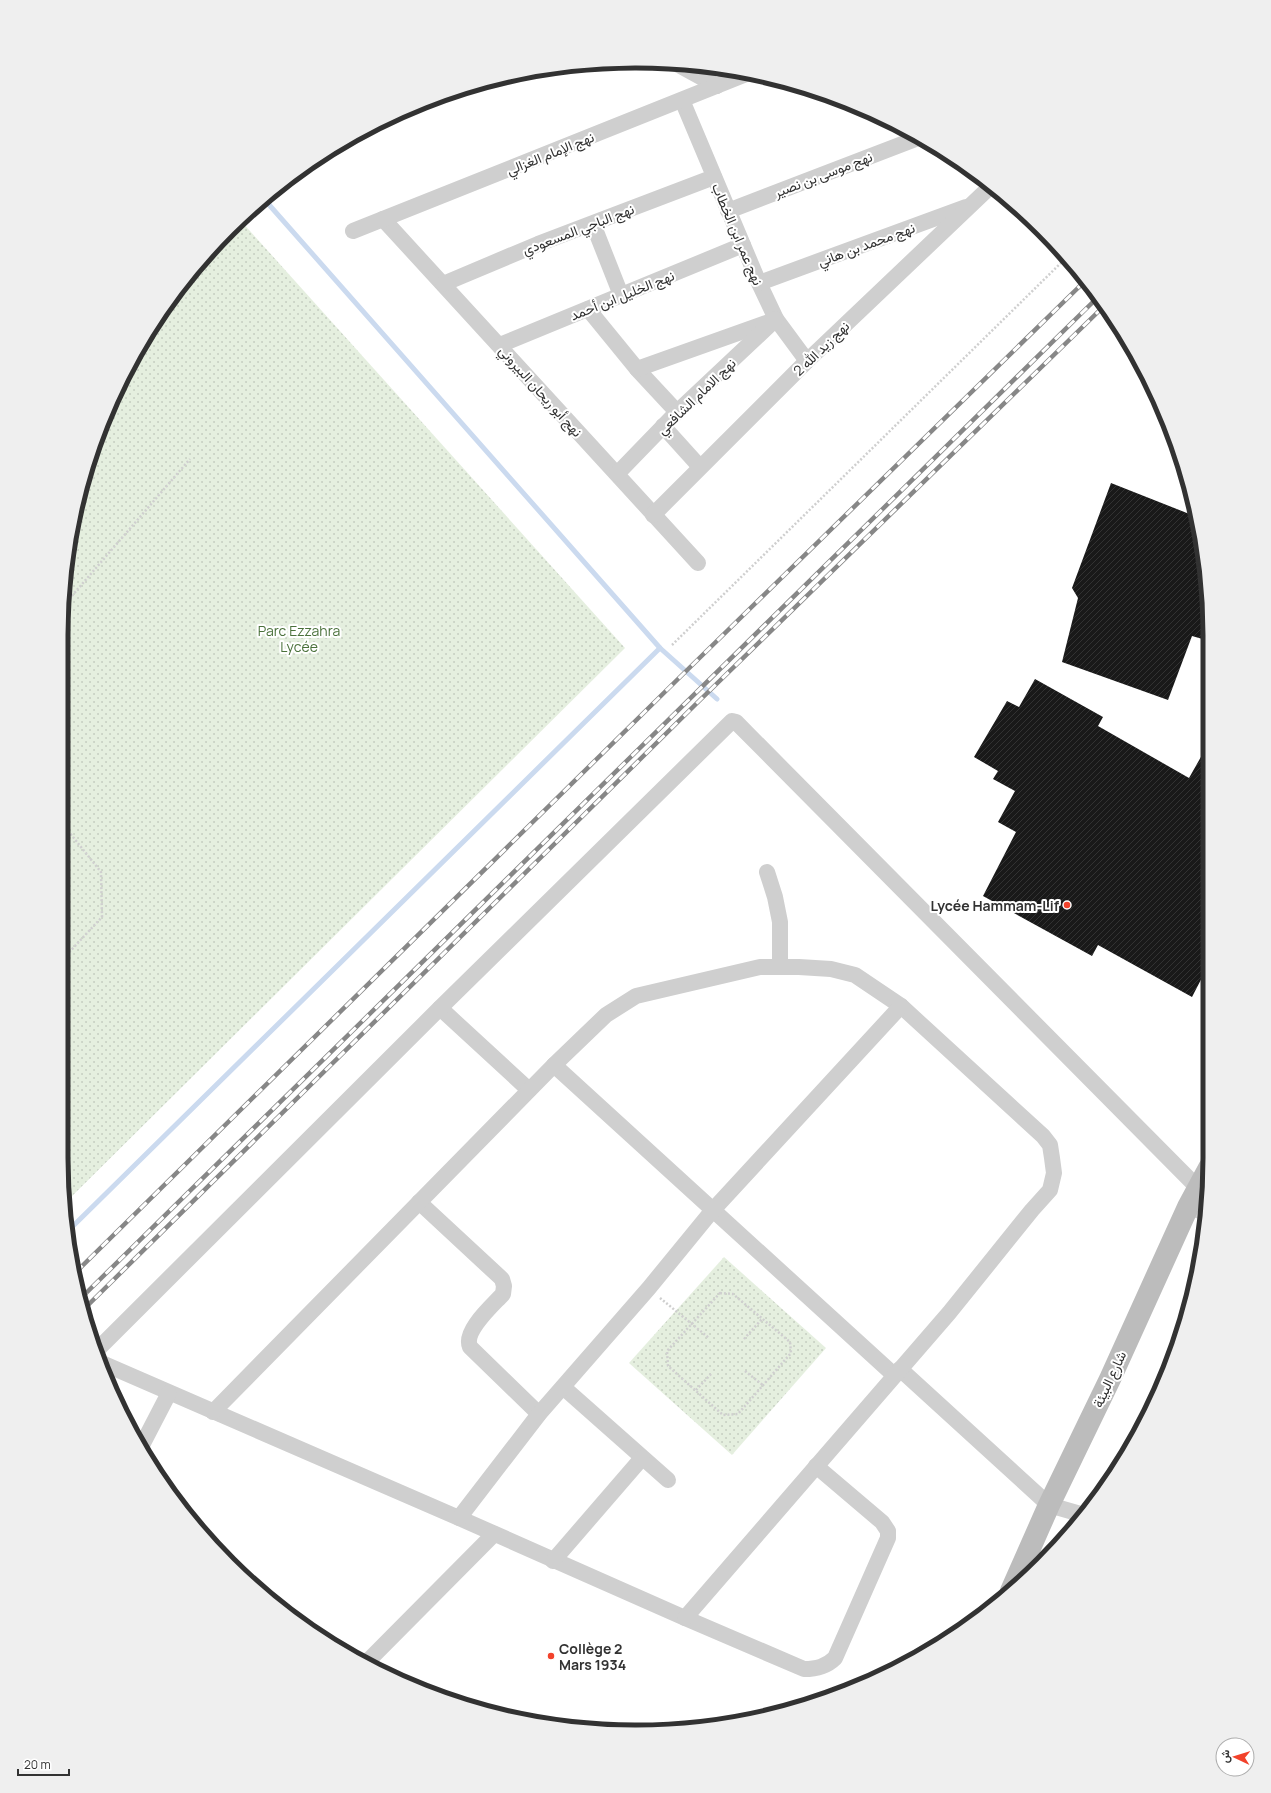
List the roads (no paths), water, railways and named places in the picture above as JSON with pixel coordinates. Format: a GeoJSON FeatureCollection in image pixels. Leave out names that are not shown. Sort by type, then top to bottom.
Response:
{"type":"FeatureCollection","features":[{"type":"Feature","properties":{"kind":"main road","name":"شارع البيئة"},"geometry":{"type":"LineString","coordinates":[[1017,1578],[1049,1505],[1197,1203],[1202,1188]]}},
{"type":"Feature","properties":{"kind":"street"},"geometry":{"type":"LineString","coordinates":[[689,71],[717,86]]}},
{"type":"Feature","properties":{"kind":"street","name":"نهج الإمام الغزالي"},"geometry":{"type":"LineString","coordinates":[[353,232],[737,78]]}},
{"type":"Feature","properties":{"kind":"street","name":"نهج عمر ابن الخطاب"},"geometry":{"type":"LineString","coordinates":[[682,100],[759,284],[776,319],[807,361]]}},
{"type":"Feature","properties":{"kind":"street","name":"نهج موسى بن نصير"},"geometry":{"type":"LineString","coordinates":[[728,211],[912,140]]}},
{"type":"Feature","properties":{"kind":"street","name":"نهج الباجي المسعودي"},"geometry":{"type":"LineString","coordinates":[[443,284],[538,244],[714,177]]}},
{"type":"Feature","properties":{"kind":"street","name":"نهج زيد الله 2"},"geometry":{"type":"LineString","coordinates":[[653,515],[807,361],[987,190]]}},
{"type":"Feature","properties":{"kind":"street","name":"نهج محمد بن هاني"},"geometry":{"type":"LineString","coordinates":[[759,284],[972,204]]}},
{"type":"Feature","properties":{"kind":"street","name":"نهج أبو ريحان البيروني"},"geometry":{"type":"LineString","coordinates":[[383,219],[698,563]]}},
{"type":"Feature","properties":{"kind":"street"},"geometry":{"type":"LineString","coordinates":[[593,224],[621,295]]}},
{"type":"Feature","properties":{"kind":"street","name":"نهج الخليل ابن أحمد"},"geometry":{"type":"LineString","coordinates":[[500,346],[743,245]]}},
{"type":"Feature","properties":{"kind":"street"},"geometry":{"type":"LineString","coordinates":[[588,309],[637,369],[677,412]]}},
{"type":"Feature","properties":{"kind":"street"},"geometry":{"type":"LineString","coordinates":[[637,369],[776,319]]}},
{"type":"Feature","properties":{"kind":"street","name":"نهج الامام الشافعي"},"geometry":{"type":"LineString","coordinates":[[617,474],[677,412],[776,319]]}},
{"type":"Feature","properties":{"kind":"street"},"geometry":{"type":"LineString","coordinates":[[663,426],[700,467]]}},
{"type":"Feature","properties":{"kind":"street"},"geometry":{"type":"LineString","coordinates":[[100,1347],[440,1008],[730,722],[734,722],[1197,1203]]}},
{"type":"Feature","properties":{"kind":"street"},"geometry":{"type":"LineString","coordinates":[[767,872],[775,897],[780,922],[780,967]]}},
{"type":"Feature","properties":{"kind":"street"},"geometry":{"type":"LineString","coordinates":[[213,1412],[529,1090],[606,1015],[636,996],[760,967],[831,969],[855,975],[901,1006],[1043,1136],[1050,1145],[1054,1173],[1050,1190],[1032,1210],[949,1313],[685,1618]]}},
{"type":"Feature","properties":{"kind":"street"},"geometry":{"type":"LineString","coordinates":[[459,1518],[539,1414],[649,1288],[712,1210],[901,1006]]}},
{"type":"Feature","properties":{"kind":"street"},"geometry":{"type":"LineString","coordinates":[[440,1008],[529,1090]]}},
{"type":"Feature","properties":{"kind":"street"},"geometry":{"type":"LineString","coordinates":[[554,1065],[712,1210],[1049,1505],[1078,1512]]}},
{"type":"Feature","properties":{"kind":"street"},"geometry":{"type":"LineString","coordinates":[[419,1202],[502,1279],[504,1286],[503,1294],[470,1332],[468,1342],[470,1347],[539,1414]]}},
{"type":"Feature","properties":{"kind":"street"},"geometry":{"type":"LineString","coordinates":[[107,1365],[459,1518],[553,1561],[804,1669],[822,1667],[829,1664],[835,1658],[888,1538],[888,1531],[882,1522],[816,1466]]}},
{"type":"Feature","properties":{"kind":"street"},"geometry":{"type":"LineString","coordinates":[[563,1387],[668,1480]]}},
{"type":"Feature","properties":{"kind":"street"},"geometry":{"type":"LineString","coordinates":[[144,1441],[170,1393]]}},
{"type":"Feature","properties":{"kind":"street"},"geometry":{"type":"LineString","coordinates":[[553,1561],[642,1458]]}},
{"type":"Feature","properties":{"kind":"street"},"geometry":{"type":"LineString","coordinates":[[370,1659],[494,1534]]}},
{"type":"Feature","properties":{"kind":"waterway"},"geometry":{"type":"LineString","coordinates":[[268,203],[660,648],[717,699]]}},
{"type":"Feature","properties":{"kind":"waterway"},"geometry":{"type":"LineString","coordinates":[[72,1227],[660,648]]}},
{"type":"Feature","properties":{"kind":"railway"},"geometry":{"type":"LineString","coordinates":[[79,1269],[678,679],[1081,284]]}},
{"type":"Feature","properties":{"kind":"railway"},"geometry":{"type":"LineString","coordinates":[[85,1294],[1094,301]]}},
{"type":"Feature","properties":{"kind":"railway"},"geometry":{"type":"LineString","coordinates":[[87,1306],[699,701],[1100,310]]}},
{"type":"Feature","properties":{"kind":"place","name":"Lycée Hammam-Lif"},"geometry":{"type":"Point","coordinates":[1067,905]}},
{"type":"Feature","properties":{"kind":"place","name":"Collège 2 Mars 1934"},"geometry":{"type":"Point","coordinates":[551,1656]}},
{"type":"Feature","properties":{"kind":"park label","name":"Parc Ezzahra Lycée"},"geometry":{"type":"Point","coordinates":[299,638]}}]}
